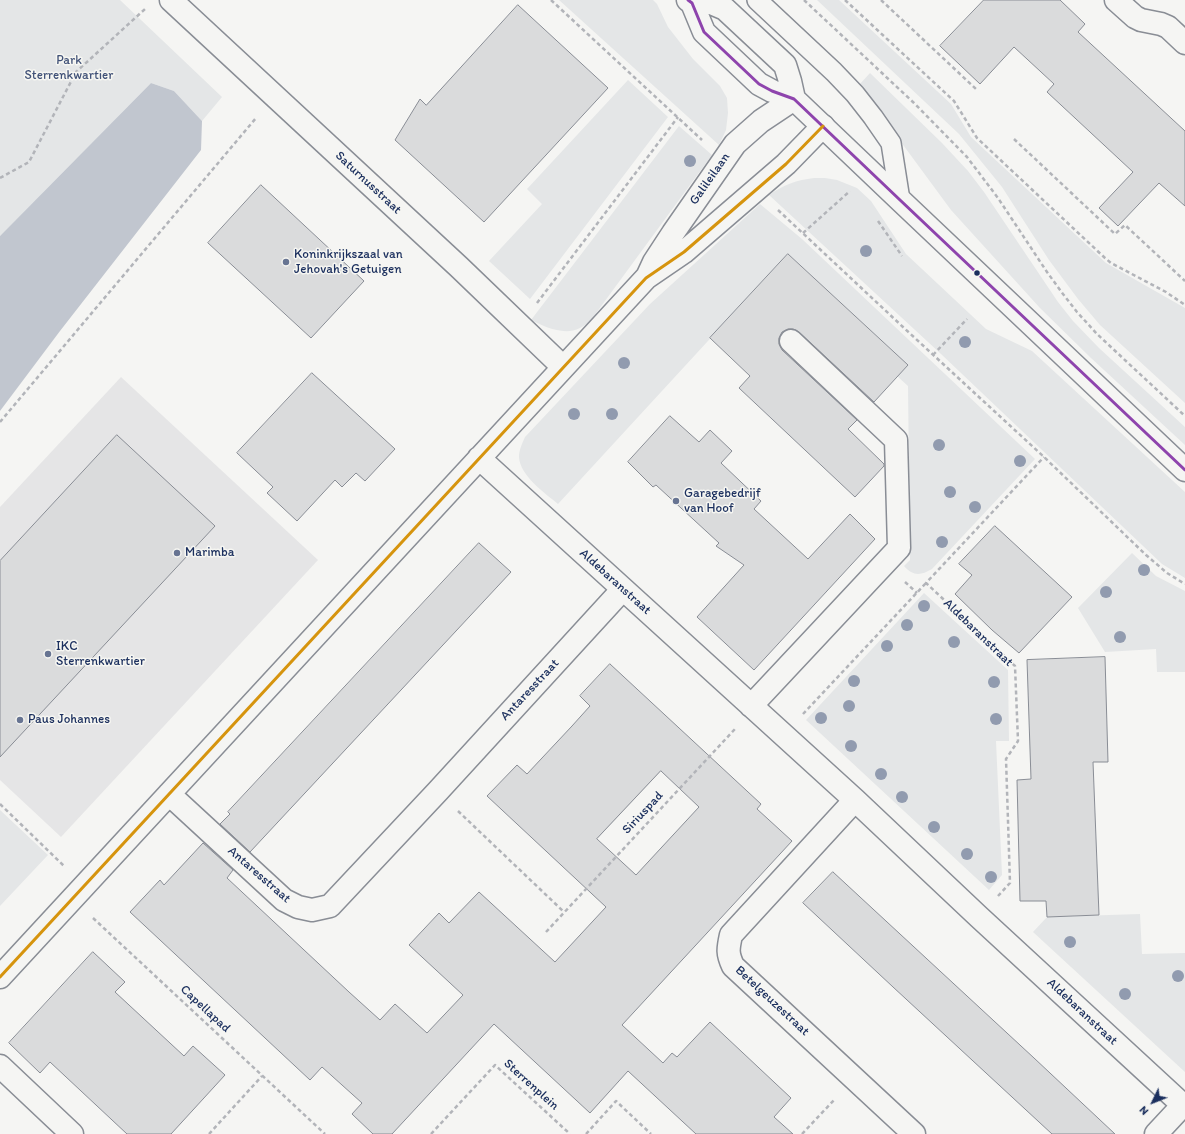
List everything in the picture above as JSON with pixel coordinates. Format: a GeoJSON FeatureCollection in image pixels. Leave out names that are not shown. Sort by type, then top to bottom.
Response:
{"type":"FeatureCollection","features":[{"type":"Feature","properties":{"kind":"street","name":"Saturnusstraat"},"geometry":{"type":"LineString","coordinates":[[171,0],[563,367]]}},
{"type":"Feature","properties":{"kind":"street"},"geometry":{"type":"LineString","coordinates":[[1116,0],[1135,17],[1168,27],[1185,43]]}},
{"type":"Feature","properties":{"kind":"street"},"geometry":{"type":"LineString","coordinates":[[794,99],[785,66],[747,29],[725,8],[711,3],[692,1],[704,32],[742,69],[759,84],[772,91],[794,99],[1185,470]]}},
{"type":"Feature","properties":{"kind":"street","name":"Galileilaan"},"geometry":{"type":"LineString","coordinates":[[646,278],[654,262],[673,233],[735,144],[761,121],[794,99]]}},
{"type":"Feature","properties":{"kind":"street","name":"Galileilaan"},"geometry":{"type":"LineString","coordinates":[[0,977],[646,278],[684,252],[786,164],[823,126]]}},
{"type":"Feature","properties":{"kind":"street"},"geometry":{"type":"LineString","coordinates":[[752,707],[899,548],[896,440],[791,341]]}},
{"type":"Feature","properties":{"kind":"street","name":"Aldebaranstraat"},"geometry":{"type":"LineString","coordinates":[[479,458],[855,800],[979,917],[1184,1106]]}},
{"type":"Feature","properties":{"kind":"street","name":"Antaresstraat"},"geometry":{"type":"LineString","coordinates":[[169,794],[284,900],[298,907],[312,910],[330,906],[438,791],[623,589]]}},
{"type":"Feature","properties":{"kind":"street","name":"Betelgeuzestraat"},"geometry":{"type":"LineString","coordinates":[[855,800],[732,935],[729,945],[729,956],[733,966],[914,1134]]}},
{"type":"Feature","properties":{"kind":"street"},"geometry":{"type":"LineString","coordinates":[[0,1066],[72,1134]]}},
{"type":"Feature","properties":{"kind":"street"},"geometry":{"type":"LineString","coordinates":[[1156,1134],[1184,1106]]}},
{"type":"Feature","properties":{"kind":"lane"},"geometry":{"type":"LineString","coordinates":[[757,0],[834,72],[855,94],[873,117],[891,143],[900,200]]}},
{"type":"Feature","properties":{"kind":"path"},"geometry":{"type":"LineString","coordinates":[[551,0],[723,160]]}},
{"type":"Feature","properties":{"kind":"path"},"geometry":{"type":"LineString","coordinates":[[804,0],[909,98],[968,157],[998,198],[1062,294],[1077,312],[1097,334],[1185,416]]}},
{"type":"Feature","properties":{"kind":"path"},"geometry":{"type":"LineString","coordinates":[[845,0],[954,101],[977,138],[1105,258],[1166,292],[1185,305]]}},
{"type":"Feature","properties":{"kind":"path"},"geometry":{"type":"LineString","coordinates":[[881,0],[976,89]]}},
{"type":"Feature","properties":{"kind":"path"},"geometry":{"type":"LineString","coordinates":[[0,178],[29,162],[76,72],[149,5]]}},
{"type":"Feature","properties":{"kind":"path"},"geometry":{"type":"LineString","coordinates":[[0,422],[274,96]]}},
{"type":"Feature","properties":{"kind":"path"},"geometry":{"type":"LineString","coordinates":[[519,325],[678,117]]}},
{"type":"Feature","properties":{"kind":"path"},"geometry":{"type":"LineString","coordinates":[[1014,139],[1116,234],[1125,225],[1185,281]]}},
{"type":"Feature","properties":{"kind":"path"},"geometry":{"type":"LineString","coordinates":[[756,189],[1146,555],[1167,573],[1185,584]]}},
{"type":"Feature","properties":{"kind":"path"},"geometry":{"type":"LineString","coordinates":[[803,234],[851,190]]}},
{"type":"Feature","properties":{"kind":"path"},"geometry":{"type":"LineString","coordinates":[[876,218],[902,256]]}},
{"type":"Feature","properties":{"kind":"path"},"geometry":{"type":"LineString","coordinates":[[933,354],[967,318]]}},
{"type":"Feature","properties":{"kind":"path"},"geometry":{"type":"LineString","coordinates":[[784,735],[1044,458]]}},
{"type":"Feature","properties":{"kind":"path","name":"Aldebaranstraat"},"geometry":{"type":"LineString","coordinates":[[926,583],[1015,666],[1018,741],[1006,760],[1010,883],[979,917]]}},
{"type":"Feature","properties":{"kind":"path","name":"Siriuspad"},"geometry":{"type":"LineString","coordinates":[[546,932],[752,707]]}},
{"type":"Feature","properties":{"kind":"path"},"geometry":{"type":"LineString","coordinates":[[438,791],[564,912]]}},
{"type":"Feature","properties":{"kind":"path","name":"Capellapad"},"geometry":{"type":"LineString","coordinates":[[0,804],[78,892],[262,1076],[325,1134]]}},
{"type":"Feature","properties":{"kind":"path","name":"Sterrenplein"},"geometry":{"type":"LineString","coordinates":[[431,1134],[495,1065],[570,1134]]}},
{"type":"Feature","properties":{"kind":"path"},"geometry":{"type":"LineString","coordinates":[[208,1134],[262,1076]]}},
{"type":"Feature","properties":{"kind":"path"},"geometry":{"type":"LineString","coordinates":[[802,1134],[855,1079]]}},
{"type":"Feature","properties":{"kind":"path"},"geometry":{"type":"LineString","coordinates":[[586,1134],[616,1102],[651,1134]]}},
{"type":"Feature","properties":{"kind":"shaded area"},"geometry":{"type":"Polygon","coordinates":[[[151,83],[174,91],[202,121],[201,150],[60,331],[0,411],[0,236],[151,83]]]}},
{"type":"Feature","properties":{"kind":"shaded area"},"geometry":{"type":"Polygon","coordinates":[[[121,377],[318,560],[61,837],[0,780],[0,507],[121,377]]]}},
{"type":"Feature","properties":{"kind":"green space","name":"Park Sterrenkwartier"},"geometry":{"type":"Polygon","coordinates":[[[0,0],[120,0],[222,97],[202,121],[174,91],[151,83],[0,236],[0,0]]]}},
{"type":"Feature","properties":{"kind":"green space"},"geometry":{"type":"Polygon","coordinates":[[[559,0],[653,0],[657,4],[668,27],[693,59],[720,86],[727,98],[728,113],[726,130],[719,145],[559,0]]]}},
{"type":"Feature","properties":{"kind":"green space"},"geometry":{"type":"Polygon","coordinates":[[[817,0],[839,0],[951,104],[971,137],[1106,263],[1185,308],[1185,403],[1100,325],[1078,299],[1049,260],[1002,187],[959,134],[817,0]]]}},
{"type":"Feature","properties":{"kind":"green space"},"geometry":{"type":"Polygon","coordinates":[[[870,73],[942,143],[968,171],[984,192],[1058,302],[1073,321],[1099,348],[1185,427],[1185,445],[1091,358],[1040,308],[951,210],[859,85],[870,73]]]}},
{"type":"Feature","properties":{"kind":"green space"},"geometry":{"type":"Polygon","coordinates":[[[628,80],[668,117],[530,299],[489,261],[542,204],[527,189],[628,80]]]}},
{"type":"Feature","properties":{"kind":"green space"},"geometry":{"type":"Polygon","coordinates":[[[679,126],[712,155],[591,320],[580,328],[561,331],[548,328],[531,320],[679,126]]]}},
{"type":"Feature","properties":{"kind":"green space"},"geometry":{"type":"Polygon","coordinates":[[[814,178],[837,180],[857,188],[871,201],[906,254],[986,329],[1032,351],[1185,492],[1185,578],[1162,564],[941,354],[769,195],[790,184],[814,178]]]}},
{"type":"Feature","properties":{"kind":"green space"},"geometry":{"type":"Polygon","coordinates":[[[760,204],[802,239],[1035,459],[932,569],[928,571],[917,574],[910,572],[904,566],[910,560],[908,386],[897,376],[908,365],[788,254],[558,504],[534,484],[520,464],[519,457],[525,437],[650,304],[760,204]]]}},
{"type":"Feature","properties":{"kind":"green space"},"geometry":{"type":"Polygon","coordinates":[[[1132,553],[1156,576],[1185,591],[1185,672],[1157,672],[1156,649],[1105,652],[1078,608],[1132,553]]]}},
{"type":"Feature","properties":{"kind":"green space"},"geometry":{"type":"Polygon","coordinates":[[[924,593],[1008,670],[1009,741],[996,741],[1002,875],[989,890],[806,720],[924,593]]]}},
{"type":"Feature","properties":{"kind":"green space"},"geometry":{"type":"Polygon","coordinates":[[[0,810],[48,855],[0,906],[0,810]]]}},
{"type":"Feature","properties":{"kind":"green space"},"geometry":{"type":"Polygon","coordinates":[[[1140,914],[1142,954],[1185,953],[1185,1072],[1033,932],[1047,917],[1140,914]]]}},
{"type":"Feature","properties":{"kind":"building"},"geometry":{"type":"Polygon","coordinates":[[[984,0],[1060,0],[1085,24],[1078,32],[1185,131],[1185,206],[1159,183],[1118,226],[1099,208],[1133,172],[1047,92],[1054,84],[1014,47],[980,84],[940,46],[984,0]]]}},
{"type":"Feature","properties":{"kind":"building"},"geometry":{"type":"Polygon","coordinates":[[[518,5],[608,88],[484,222],[395,140],[420,99],[426,105],[518,5]]]}},
{"type":"Feature","properties":{"kind":"building","name":"Koninkrijkszaal van Jehovah's Getuigen"},"geometry":{"type":"Polygon","coordinates":[[[261,185],[364,281],[311,338],[208,243],[261,185]]]}},
{"type":"Feature","properties":{"kind":"building"},"geometry":{"type":"Polygon","coordinates":[[[788,254],[908,365],[874,402],[799,332],[793,329],[788,329],[782,332],[779,338],[779,344],[782,350],[857,420],[848,429],[884,464],[884,466],[855,497],[739,388],[750,376],[710,338],[788,254]]]}},
{"type":"Feature","properties":{"kind":"building"},"geometry":{"type":"Polygon","coordinates":[[[312,373],[395,449],[365,481],[356,473],[342,487],[335,480],[297,521],[267,493],[273,487],[237,453],[312,373]]]}},
{"type":"Feature","properties":{"kind":"building"},"geometry":{"type":"Polygon","coordinates":[[[670,416],[699,442],[710,430],[732,451],[721,463],[761,501],[754,509],[808,559],[850,514],[875,539],[754,670],[697,617],[744,565],[716,546],[719,543],[656,485],[653,487],[628,462],[670,416]]]}},
{"type":"Feature","properties":{"kind":"building","name":"IKC Sterrenkwartier"},"geometry":{"type":"Polygon","coordinates":[[[117,435],[215,526],[0,757],[0,561],[117,435]]]}},
{"type":"Feature","properties":{"kind":"building"},"geometry":{"type":"Polygon","coordinates":[[[995,526],[1072,597],[1019,653],[992,630],[955,594],[972,575],[959,564],[995,526]]]}},
{"type":"Feature","properties":{"kind":"building"},"geometry":{"type":"Polygon","coordinates":[[[479,543],[511,572],[250,852],[220,824],[230,814],[228,812],[479,543]]]}},
{"type":"Feature","properties":{"kind":"building"},"geometry":{"type":"Polygon","coordinates":[[[1105,657],[1108,762],[1093,762],[1099,915],[1047,917],[1046,901],[1020,901],[1017,780],[1031,779],[1027,660],[1105,657]]]}},
{"type":"Feature","properties":{"kind":"building"},"geometry":{"type":"Polygon","coordinates":[[[610,664],[761,804],[757,809],[792,841],[622,1025],[663,1063],[672,1053],[677,1057],[710,1022],[791,1098],[774,1117],[793,1134],[696,1134],[628,1071],[590,1113],[494,1024],[392,1134],[373,1134],[352,1114],[362,1103],[322,1067],[310,1080],[130,912],[160,880],[164,885],[203,843],[233,870],[227,878],[380,1020],[395,1004],[427,1033],[463,995],[409,945],[439,913],[449,923],[479,892],[555,962],[606,907],[487,796],[517,765],[527,774],[572,726],[590,706],[580,696],[610,664]],[[661,771],[597,839],[636,875],[699,807],[661,771]]]}},
{"type":"Feature","properties":{"kind":"building"},"geometry":{"type":"Polygon","coordinates":[[[833,872],[1115,1134],[1052,1134],[893,987],[803,903],[833,872]]]}},
{"type":"Feature","properties":{"kind":"building"},"geometry":{"type":"Polygon","coordinates":[[[93,952],[125,982],[115,992],[184,1056],[193,1046],[225,1075],[171,1134],[127,1134],[50,1062],[40,1073],[9,1043],[93,952]]]}},
{"type":"Feature","properties":{"kind":"transit line"},"geometry":{"type":"LineString","coordinates":[[688,0],[692,3],[704,32],[759,84],[772,91],[794,99],[1185,470]]}},
{"type":"Feature","properties":{"kind":"transit line"},"geometry":{"type":"LineString","coordinates":[[0,977],[646,278],[684,252],[786,164],[823,126]]}},
{"type":"Feature","properties":{"kind":"place","name":"Koninkrijkszaal van Jehovah's Getuigen"},"geometry":{"type":"Point","coordinates":[286,262]}},
{"type":"Feature","properties":{"kind":"place","name":"Garagebedrijf van Hoof"},"geometry":{"type":"Point","coordinates":[676,501]}},
{"type":"Feature","properties":{"kind":"place","name":"Marimba"},"geometry":{"type":"Point","coordinates":[177,553]}},
{"type":"Feature","properties":{"kind":"place","name":"IKC Sterrenkwartier"},"geometry":{"type":"Point","coordinates":[48,654]}},
{"type":"Feature","properties":{"kind":"place","name":"Paus Johannes"},"geometry":{"type":"Point","coordinates":[20,720]}}]}
